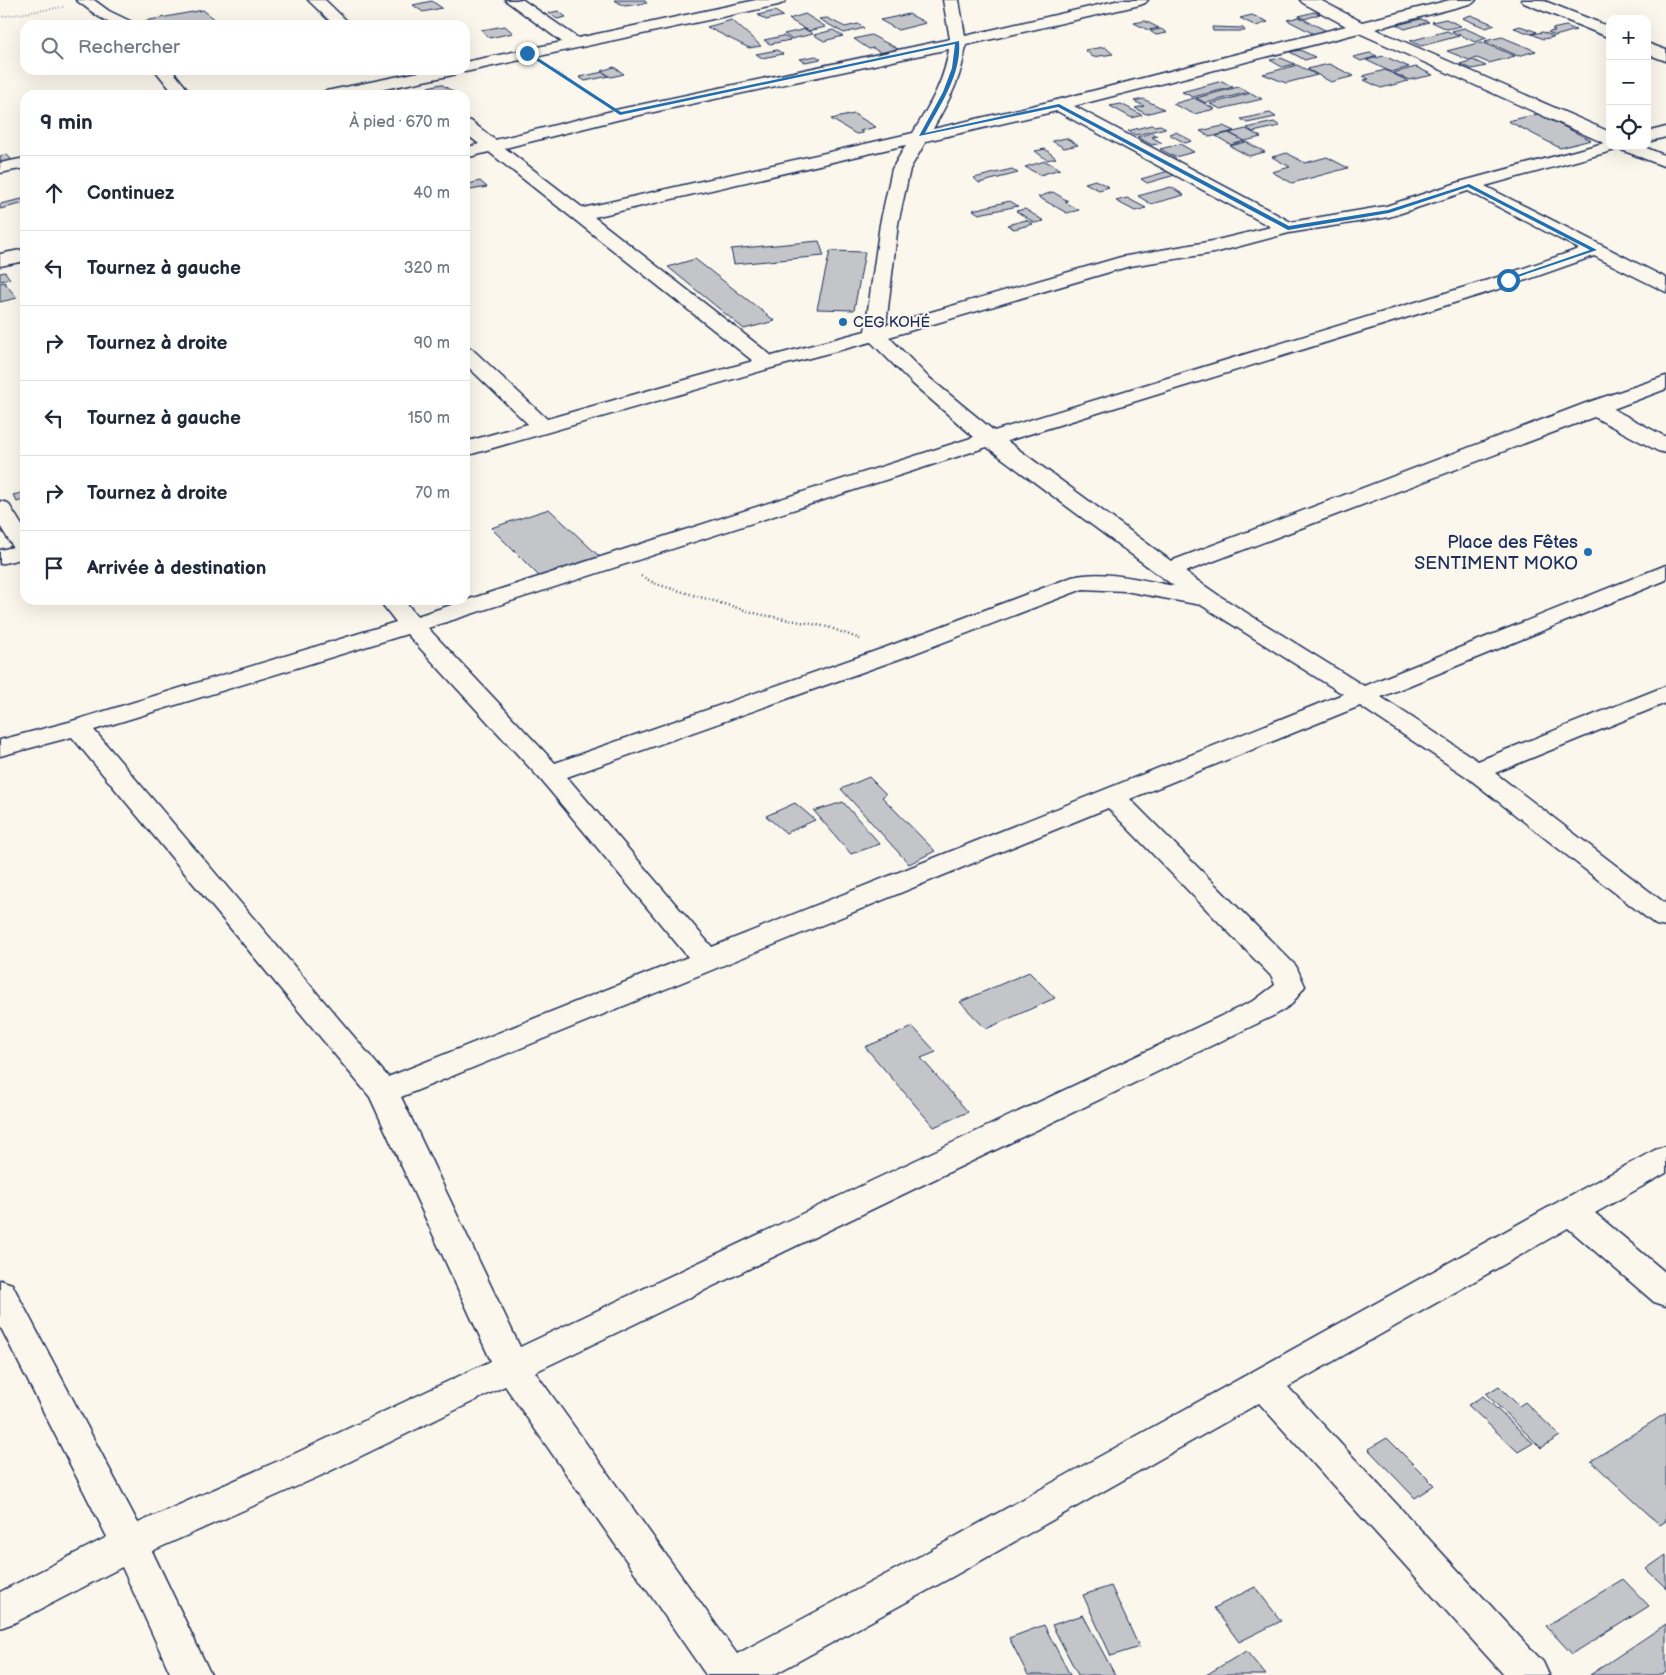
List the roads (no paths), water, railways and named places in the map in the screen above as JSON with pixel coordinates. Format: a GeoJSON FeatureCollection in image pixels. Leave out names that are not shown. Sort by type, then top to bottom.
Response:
{"type":"FeatureCollection","features":[{"type":"Feature","properties":{"kind":"street"},"geometry":{"type":"LineString","coordinates":[[84,0],[116,20]]}},
{"type":"Feature","properties":{"kind":"street"},"geometry":{"type":"LineString","coordinates":[[316,0],[338,20]]}},
{"type":"Feature","properties":{"kind":"street"},"geometry":{"type":"LineString","coordinates":[[513,0],[574,43]]}},
{"type":"Feature","properties":{"kind":"street"},"geometry":{"type":"LineString","coordinates":[[470,66],[778,0]]}},
{"type":"Feature","properties":{"kind":"street"},"geometry":{"type":"LineString","coordinates":[[875,335],[889,224],[901,169],[946,92],[954,68],[958,42],[951,0]]}},
{"type":"Feature","properties":{"kind":"street"},"geometry":{"type":"LineString","coordinates":[[470,151],[620,114],[958,42],[1140,0]]}},
{"type":"Feature","properties":{"kind":"street"},"geometry":{"type":"LineString","coordinates":[[1308,0],[1361,28],[1606,137]]}},
{"type":"Feature","properties":{"kind":"street"},"geometry":{"type":"LineString","coordinates":[[578,215],[921,135],[1059,105],[1468,0]]}},
{"type":"Feature","properties":{"kind":"street"},"geometry":{"type":"LineString","coordinates":[[1529,0],[1606,31]]}},
{"type":"Feature","properties":{"kind":"street"},"geometry":{"type":"LineString","coordinates":[[1651,50],[1666,56]]}},
{"type":"Feature","properties":{"kind":"street"},"geometry":{"type":"LineString","coordinates":[[167,75],[180,90]]}},
{"type":"Feature","properties":{"kind":"street"},"geometry":{"type":"LineString","coordinates":[[348,90],[400,75],[419,90]]}},
{"type":"Feature","properties":{"kind":"street"},"geometry":{"type":"LineString","coordinates":[[1059,105],[1288,228]]}},
{"type":"Feature","properties":{"kind":"street"},"geometry":{"type":"LineString","coordinates":[[470,129],[768,363]]}},
{"type":"Feature","properties":{"kind":"street"},"geometry":{"type":"LineString","coordinates":[[1651,136],[1666,132]]}},
{"type":"Feature","properties":{"kind":"street"},"geometry":{"type":"LineString","coordinates":[[470,448],[768,363],[875,335],[1128,262],[1214,247],[1288,228],[1375,214],[1469,185],[1606,148]]}},
{"type":"Feature","properties":{"kind":"street"},"geometry":{"type":"LineString","coordinates":[[1636,150],[1666,162]]}},
{"type":"Feature","properties":{"kind":"street"},"geometry":{"type":"LineString","coordinates":[[0,168],[20,166]]}},
{"type":"Feature","properties":{"kind":"street"},"geometry":{"type":"LineString","coordinates":[[1469,185],[1666,286]]}},
{"type":"Feature","properties":{"kind":"street"},"geometry":{"type":"LineString","coordinates":[[0,748],[78,727],[412,625],[614,561],[663,542],[990,439],[1508,280],[1594,250]]}},
{"type":"Feature","properties":{"kind":"street"},"geometry":{"type":"LineString","coordinates":[[0,260],[20,256]]}},
{"type":"Feature","properties":{"kind":"street"},"geometry":{"type":"LineString","coordinates":[[875,335],[920,380],[990,439],[1208,600],[1363,696],[1476,770],[1666,918]]}},
{"type":"Feature","properties":{"kind":"street"},"geometry":{"type":"LineString","coordinates":[[470,358],[542,426]]}},
{"type":"Feature","properties":{"kind":"street"},"geometry":{"type":"LineString","coordinates":[[1168,570],[1666,382]]}},
{"type":"Feature","properties":{"kind":"street"},"geometry":{"type":"LineString","coordinates":[[1594,408],[1666,446]]}},
{"type":"Feature","properties":{"kind":"street"},"geometry":{"type":"LineString","coordinates":[[0,508],[20,542]]}},
{"type":"Feature","properties":{"kind":"street"},"geometry":{"type":"LineString","coordinates":[[0,557],[20,551]]}},
{"type":"Feature","properties":{"kind":"street"},"geometry":{"type":"LineString","coordinates":[[383,1092],[706,959],[1363,696],[1666,572]]}},
{"type":"Feature","properties":{"kind":"street"},"geometry":{"type":"LineString","coordinates":[[550,774],[893,653],[1080,582],[1097,581],[1124,584],[1208,600]]}},
{"type":"Feature","properties":{"kind":"street"},"geometry":{"type":"LineString","coordinates":[[395,605],[550,774],[706,959]]}},
{"type":"Feature","properties":{"kind":"street"},"geometry":{"type":"LineString","coordinates":[[1476,770],[1666,694]]}},
{"type":"Feature","properties":{"kind":"street"},"geometry":{"type":"LineString","coordinates":[[78,727],[383,1092],[512,1368],[728,1675]]}},
{"type":"Feature","properties":{"kind":"street"},"geometry":{"type":"LineString","coordinates":[[0,1611],[130,1544],[307,1465],[512,1368],[1266,1007],[1281,997],[1290,986],[1286,973],[1111,796]]}},
{"type":"Feature","properties":{"kind":"street"},"geometry":{"type":"LineString","coordinates":[[736,1675],[938,1565],[1666,1158]]}},
{"type":"Feature","properties":{"kind":"street"},"geometry":{"type":"LineString","coordinates":[[1570,1211],[1666,1293]]}},
{"type":"Feature","properties":{"kind":"street"},"geometry":{"type":"LineString","coordinates":[[0,1293],[130,1544],[191,1675]]}},
{"type":"Feature","properties":{"kind":"street"},"geometry":{"type":"LineString","coordinates":[[1263,1384],[1529,1675]]}},
{"type":"Feature","properties":{"kind":"place","name":"CEG KOHÉ"},"geometry":{"type":"Point","coordinates":[843,322]}},
{"type":"Feature","properties":{"kind":"place","name":"Place des Fêtes SENTIMENT MOKO"},"geometry":{"type":"Point","coordinates":[1588,552]}}]}
